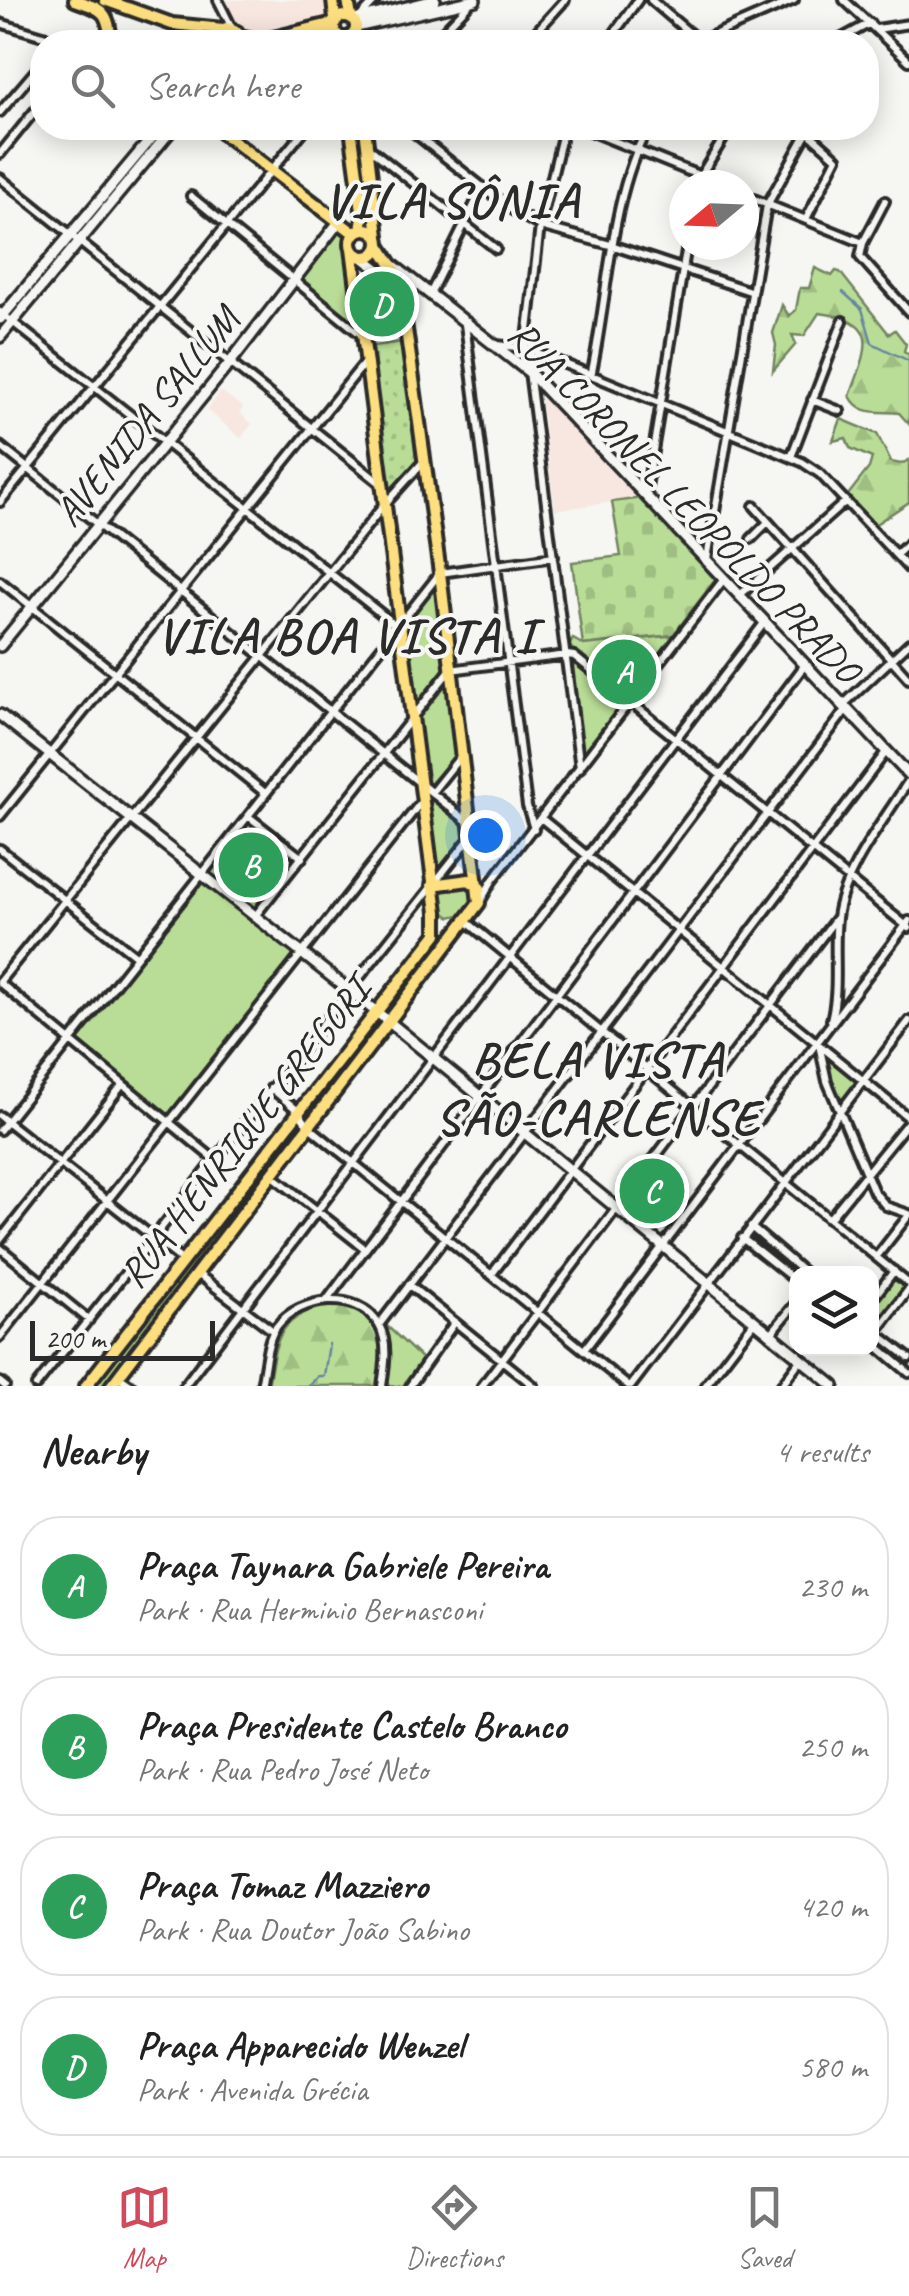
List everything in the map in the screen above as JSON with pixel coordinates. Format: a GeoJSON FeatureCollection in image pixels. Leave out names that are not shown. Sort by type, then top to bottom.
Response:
{"type":"FeatureCollection","features":[{"type":"Feature","properties":{"kind":"main road"},"geometry":{"type":"LineString","coordinates":[[75,0],[101,10],[108,18],[110,30]]}},
{"type":"Feature","properties":{"kind":"main road"},"geometry":{"type":"LineString","coordinates":[[105,0],[120,2],[172,24],[209,30]]}},
{"type":"Feature","properties":{"kind":"main road"},"geometry":{"type":"LineString","coordinates":[[333,0],[336,30]]}},
{"type":"Feature","properties":{"kind":"main road"},"geometry":{"type":"LineString","coordinates":[[348,0],[354,27]]}},
{"type":"Feature","properties":{"kind":"main road"},"geometry":{"type":"LineString","coordinates":[[232,140],[338,222],[358,232],[368,230],[404,278],[460,756],[480,888],[479,903],[466,921],[452,922],[437,912],[432,884],[352,248],[358,232],[360,195],[353,140]]}},
{"type":"Feature","properties":{"kind":"main road"},"geometry":{"type":"LineString","coordinates":[[352,248],[362,257],[373,255],[378,240],[367,140]]}},
{"type":"Feature","properties":{"kind":"main road"},"geometry":{"type":"LineString","coordinates":[[360,195],[373,193]]}},
{"type":"Feature","properties":{"kind":"main road"},"geometry":{"type":"LineString","coordinates":[[432,884],[469,880],[480,888]]}},
{"type":"Feature","properties":{"kind":"main road","name":"RUA HENRIQUE GREGORI"},"geometry":{"type":"LineString","coordinates":[[86,1386],[437,934],[437,912]]}},
{"type":"Feature","properties":{"kind":"main road","name":"RUA HENRIQUE GREGORI"},"geometry":{"type":"LineString","coordinates":[[114,1381],[466,921]]}},
{"type":"Feature","properties":{"kind":"main road"},"geometry":{"type":"LineString","coordinates":[[195,1246],[213,1255]]}},
{"type":"Feature","properties":{"kind":"main road"},"geometry":{"type":"LineString","coordinates":[[170,1276],[186,1290]]}},
{"type":"Feature","properties":{"kind":"street"},"geometry":{"type":"LineString","coordinates":[[218,0],[232,30]]}},
{"type":"Feature","properties":{"kind":"street"},"geometry":{"type":"LineString","coordinates":[[354,27],[376,0]]}},
{"type":"Feature","properties":{"kind":"street"},"geometry":{"type":"LineString","coordinates":[[354,27],[435,0]]}},
{"type":"Feature","properties":{"kind":"street"},"geometry":{"type":"LineString","coordinates":[[354,27],[473,0]]}},
{"type":"Feature","properties":{"kind":"street"},"geometry":{"type":"LineString","coordinates":[[445,30],[473,0]]}},
{"type":"Feature","properties":{"kind":"street"},"geometry":{"type":"LineString","coordinates":[[538,30],[566,0]]}},
{"type":"Feature","properties":{"kind":"street"},"geometry":{"type":"LineString","coordinates":[[617,30],[638,0]]}},
{"type":"Feature","properties":{"kind":"street"},"geometry":{"type":"LineString","coordinates":[[651,0],[685,30]]}},
{"type":"Feature","properties":{"kind":"street"},"geometry":{"type":"LineString","coordinates":[[726,30],[794,0]]}},
{"type":"Feature","properties":{"kind":"street"},"geometry":{"type":"LineString","coordinates":[[844,0],[877,30]]}},
{"type":"Feature","properties":{"kind":"street"},"geometry":{"type":"LineString","coordinates":[[0,23],[30,32]]}},
{"type":"Feature","properties":{"kind":"street"},"geometry":{"type":"LineString","coordinates":[[864,30],[909,24]]}},
{"type":"Feature","properties":{"kind":"street"},"geometry":{"type":"LineString","coordinates":[[879,32],[909,62]]}},
{"type":"Feature","properties":{"kind":"street"},"geometry":{"type":"LineString","coordinates":[[0,112],[30,78]]}},
{"type":"Feature","properties":{"kind":"street"},"geometry":{"type":"LineString","coordinates":[[0,154],[30,117]]}},
{"type":"Feature","properties":{"kind":"street"},"geometry":{"type":"LineString","coordinates":[[150,140],[1,315],[399,628]]}},
{"type":"Feature","properties":{"kind":"street"},"geometry":{"type":"LineString","coordinates":[[0,337],[163,140]]}},
{"type":"Feature","properties":{"kind":"street"},"geometry":{"type":"LineString","coordinates":[[0,502],[296,140]]}},
{"type":"Feature","properties":{"kind":"street"},"geometry":{"type":"LineString","coordinates":[[423,140],[509,208],[540,226],[750,291]]}},
{"type":"Feature","properties":{"kind":"street"},"geometry":{"type":"LineString","coordinates":[[561,140],[540,226],[526,348],[580,768]]}},
{"type":"Feature","properties":{"kind":"street"},"geometry":{"type":"LineString","coordinates":[[612,140],[688,170]]}},
{"type":"Feature","properties":{"kind":"street"},"geometry":{"type":"LineString","coordinates":[[591,376],[614,246],[635,149],[641,140]]}},
{"type":"Feature","properties":{"kind":"street"},"geometry":{"type":"LineString","coordinates":[[704,170],[723,140]]}},
{"type":"Feature","properties":{"kind":"street"},"geometry":{"type":"LineString","coordinates":[[707,559],[767,205],[801,140]]}},
{"type":"Feature","properties":{"kind":"street"},"geometry":{"type":"LineString","coordinates":[[806,219],[836,164],[836,155],[818,140]]}},
{"type":"Feature","properties":{"kind":"street"},"geometry":{"type":"LineString","coordinates":[[367,146],[496,248]]}},
{"type":"Feature","properties":{"kind":"street"},"geometry":{"type":"LineString","coordinates":[[0,178],[381,484]]}},
{"type":"Feature","properties":{"kind":"street"},"geometry":{"type":"LineString","coordinates":[[430,295],[484,187]]}},
{"type":"Feature","properties":{"kind":"street"},"geometry":{"type":"LineString","coordinates":[[191,196],[364,338]]}},
{"type":"Feature","properties":{"kind":"street"},"geometry":{"type":"LineString","coordinates":[[759,201],[863,243]]}},
{"type":"Feature","properties":{"kind":"street"},"geometry":{"type":"LineString","coordinates":[[886,201],[863,243],[862,262],[909,312]]}},
{"type":"Feature","properties":{"kind":"street","name":"AVENIDA SALLUM"},"geometry":{"type":"LineString","coordinates":[[0,646],[229,364],[338,222]]}},
{"type":"Feature","properties":{"kind":"street","name":"RUA CORONEL LEOPOLDO PRADO"},"geometry":{"type":"LineString","coordinates":[[362,257],[375,269],[404,278],[430,295],[530,373],[909,778]]}},
{"type":"Feature","properties":{"kind":"street"},"geometry":{"type":"LineString","coordinates":[[646,493],[684,260]]}},
{"type":"Feature","properties":{"kind":"street"},"geometry":{"type":"LineString","coordinates":[[790,458],[844,321]]}},
{"type":"Feature","properties":{"kind":"street"},"geometry":{"type":"LineString","coordinates":[[465,322],[527,806],[534,829]]}},
{"type":"Feature","properties":{"kind":"street"},"geometry":{"type":"LineString","coordinates":[[495,344],[526,348],[820,474],[909,570]]}},
{"type":"Feature","properties":{"kind":"street"},"geometry":{"type":"LineString","coordinates":[[0,816],[367,360]]}},
{"type":"Feature","properties":{"kind":"street"},"geometry":{"type":"LineString","coordinates":[[812,400],[840,412]]}},
{"type":"Feature","properties":{"kind":"street"},"geometry":{"type":"LineString","coordinates":[[0,446],[470,823]]}},
{"type":"Feature","properties":{"kind":"street"},"geometry":{"type":"LineString","coordinates":[[215,1160],[0,982],[384,505],[424,461]]}},
{"type":"Feature","properties":{"kind":"street"},"geometry":{"type":"LineString","coordinates":[[739,596],[845,502]]}},
{"type":"Feature","properties":{"kind":"street"},"geometry":{"type":"LineString","coordinates":[[754,506],[909,679]]}},
{"type":"Feature","properties":{"kind":"street"},"geometry":{"type":"LineString","coordinates":[[750,540],[768,522]]}},
{"type":"Feature","properties":{"kind":"street"},"geometry":{"type":"LineString","coordinates":[[896,555],[909,542]]}},
{"type":"Feature","properties":{"kind":"street"},"geometry":{"type":"LineString","coordinates":[[0,1130],[3,1118],[70,1041],[440,573],[554,557]]}},
{"type":"Feature","properties":{"kind":"street"},"geometry":{"type":"LineString","coordinates":[[479,903],[724,579]]}},
{"type":"Feature","properties":{"kind":"street"},"geometry":{"type":"LineString","coordinates":[[0,581],[265,793]]}},
{"type":"Feature","properties":{"kind":"street"},"geometry":{"type":"LineString","coordinates":[[184,1386],[764,622]]}},
{"type":"Feature","properties":{"kind":"street"},"geometry":{"type":"LineString","coordinates":[[378,1324],[844,708],[909,643]]}},
{"type":"Feature","properties":{"kind":"street"},"geometry":{"type":"LineString","coordinates":[[254,917],[450,670],[567,655],[574,656],[908,925],[584,1350]]}},
{"type":"Feature","properties":{"kind":"street"},"geometry":{"type":"LineString","coordinates":[[327,1300],[804,666]]}},
{"type":"Feature","properties":{"kind":"street"},"geometry":{"type":"LineString","coordinates":[[0,714],[388,1021],[834,1386]]}},
{"type":"Feature","properties":{"kind":"street"},"geometry":{"type":"LineString","coordinates":[[492,1274],[886,752]]}},
{"type":"Feature","properties":{"kind":"street"},"geometry":{"type":"LineString","coordinates":[[432,792],[460,756]]}},
{"type":"Feature","properties":{"kind":"street"},"geometry":{"type":"LineString","coordinates":[[830,1024],[835,1006],[836,917],[848,878],[909,778]]}},
{"type":"Feature","properties":{"kind":"street"},"geometry":{"type":"LineString","coordinates":[[0,1337],[421,802]]}},
{"type":"Feature","properties":{"kind":"street"},"geometry":{"type":"LineString","coordinates":[[248,816],[302,858]]}},
{"type":"Feature","properties":{"kind":"street"},"geometry":{"type":"LineString","coordinates":[[542,819],[909,1119],[830,1218]]}},
{"type":"Feature","properties":{"kind":"street"},"geometry":{"type":"LineString","coordinates":[[36,1386],[472,836]]}},
{"type":"Feature","properties":{"kind":"street"},"geometry":{"type":"LineString","coordinates":[[0,849],[136,956]]}},
{"type":"Feature","properties":{"kind":"street"},"geometry":{"type":"LineString","coordinates":[[480,888],[492,881]]}},
{"type":"Feature","properties":{"kind":"street"},"geometry":{"type":"LineString","coordinates":[[482,1386],[836,917]]}},
{"type":"Feature","properties":{"kind":"street"},"geometry":{"type":"LineString","coordinates":[[466,921],[909,1286],[879,1326]]}},
{"type":"Feature","properties":{"kind":"street"},"geometry":{"type":"LineString","coordinates":[[271,1088],[297,1110],[308,1126],[630,1386],[909,1021]]}},
{"type":"Feature","properties":{"kind":"street"},"geometry":{"type":"LineString","coordinates":[[819,1045],[827,1082],[874,1192],[886,1206],[909,1214],[877,1256]]}},
{"type":"Feature","properties":{"kind":"street"},"geometry":{"type":"LineString","coordinates":[[0,1240],[123,1084]]}},
{"type":"Feature","properties":{"kind":"street"},"geometry":{"type":"LineString","coordinates":[[3,1118],[182,1261]]}},
{"type":"Feature","properties":{"kind":"street"},"geometry":{"type":"LineString","coordinates":[[272,1175],[364,1248]]}},
{"type":"Feature","properties":{"kind":"street"},"geometry":{"type":"LineString","coordinates":[[751,1226],[797,1266]]}},
{"type":"Feature","properties":{"kind":"street"},"geometry":{"type":"LineString","coordinates":[[742,1238],[789,1275]]}},
{"type":"Feature","properties":{"kind":"street"},"geometry":{"type":"LineString","coordinates":[[0,1248],[89,1320]]}},
{"type":"Feature","properties":{"kind":"street"},"geometry":{"type":"LineString","coordinates":[[879,1291],[894,1272]]}},
{"type":"Feature","properties":{"kind":"street"},"geometry":{"type":"LineString","coordinates":[[198,1275],[273,1331]]}},
{"type":"Feature","properties":{"kind":"street"},"geometry":{"type":"LineString","coordinates":[[410,1285],[534,1386]]}},
{"type":"Feature","properties":{"kind":"street"},"geometry":{"type":"LineString","coordinates":[[260,1383],[273,1331],[298,1309],[327,1300],[346,1302],[378,1324],[386,1356],[382,1386]]}},
{"type":"Feature","properties":{"kind":"street"},"geometry":{"type":"LineString","coordinates":[[770,1335],[789,1312]]}},
{"type":"Feature","properties":{"kind":"street"},"geometry":{"type":"LineString","coordinates":[[410,1386],[455,1322]]}},
{"type":"Feature","properties":{"kind":"street"},"geometry":{"type":"LineString","coordinates":[[705,1386],[754,1322]]}},
{"type":"Feature","properties":{"kind":"street"},"geometry":{"type":"LineString","coordinates":[[879,1339],[909,1358]]}},
{"type":"Feature","properties":{"kind":"street"},"geometry":{"type":"LineString","coordinates":[[879,1342],[909,1373]]}},
{"type":"Feature","properties":{"kind":"street"},"geometry":{"type":"LineString","coordinates":[[781,1386],[801,1359]]}},
{"type":"Feature","properties":{"kind":"street"},"geometry":{"type":"LineString","coordinates":[[114,1381],[132,1386]]}},
{"type":"Feature","properties":{"kind":"shaded area"},"geometry":{"type":"Polygon","coordinates":[[[222,0],[327,0],[329,19],[276,30],[247,30],[222,0]]]}},
{"type":"Feature","properties":{"kind":"shaded area"},"geometry":{"type":"Polygon","coordinates":[[[221,391],[243,407],[240,413],[252,424],[241,438],[207,410],[221,391]]]}},
{"type":"Feature","properties":{"kind":"shaded area"},"geometry":{"type":"Polygon","coordinates":[[[543,394],[642,498],[555,510],[543,394]]]}},
{"type":"Feature","properties":{"kind":"green space"},"geometry":{"type":"Polygon","coordinates":[[[341,229],[348,235],[361,326],[358,327],[300,282],[341,229]]]}},
{"type":"Feature","properties":{"kind":"green space"},"geometry":{"type":"Polygon","coordinates":[[[815,268],[832,276],[840,272],[889,334],[895,330],[906,344],[909,424],[899,413],[865,410],[850,396],[865,340],[862,330],[840,317],[819,313],[804,336],[792,335],[796,344],[773,371],[773,333],[782,305],[789,316],[796,310],[800,288],[809,288],[815,268]]]}},
{"type":"Feature","properties":{"kind":"green space"},"geometry":{"type":"Polygon","coordinates":[[[393,280],[400,326],[371,329],[364,283],[393,280]]]}},
{"type":"Feature","properties":{"kind":"green space"},"geometry":{"type":"Polygon","coordinates":[[[402,342],[421,461],[395,492],[387,487],[373,346],[402,342]]]}},
{"type":"Feature","properties":{"kind":"green space"},"geometry":{"type":"Polygon","coordinates":[[[841,419],[877,434],[891,462],[901,464],[909,460],[909,502],[874,525],[848,495],[872,458],[850,448],[846,438],[833,441],[841,419]]]}},
{"type":"Feature","properties":{"kind":"green space"},"geometry":{"type":"Polygon","coordinates":[[[642,498],[715,580],[673,635],[583,645],[572,562],[621,556],[612,502],[642,498]]]}},
{"type":"Feature","properties":{"kind":"green space"},"geometry":{"type":"Polygon","coordinates":[[[432,588],[446,670],[416,706],[404,625],[432,588]]]}},
{"type":"Feature","properties":{"kind":"green space"},"geometry":{"type":"Polygon","coordinates":[[[677,635],[630,696],[569,646],[573,639],[584,645],[677,635]]]}},
{"type":"Feature","properties":{"kind":"green space"},"geometry":{"type":"Polygon","coordinates":[[[573,665],[578,665],[622,702],[586,752],[582,748],[573,665]]]}},
{"type":"Feature","properties":{"kind":"green space"},"geometry":{"type":"Polygon","coordinates":[[[447,679],[456,755],[429,785],[424,780],[417,718],[447,679]]]}},
{"type":"Feature","properties":{"kind":"green space"},"geometry":{"type":"Polygon","coordinates":[[[430,796],[466,823],[469,836],[437,876],[427,798],[430,796]]]}},
{"type":"Feature","properties":{"kind":"green space"},"geometry":{"type":"Polygon","coordinates":[[[250,821],[295,858],[252,910],[208,873],[250,821]]]}},
{"type":"Feature","properties":{"kind":"green space"},"geometry":{"type":"Polygon","coordinates":[[[203,882],[293,953],[293,957],[170,1116],[78,1040],[203,882]]]}},
{"type":"Feature","properties":{"kind":"green space"},"geometry":{"type":"Polygon","coordinates":[[[463,882],[475,896],[464,914],[450,917],[440,909],[440,892],[463,882]]]}},
{"type":"Feature","properties":{"kind":"green space"},"geometry":{"type":"Polygon","coordinates":[[[376,1018],[388,1027],[109,1386],[90,1386],[376,1018]]]}},
{"type":"Feature","properties":{"kind":"green space"},"geometry":{"type":"Polygon","coordinates":[[[825,1057],[860,1081],[845,1104],[839,1101],[825,1057]]]}},
{"type":"Feature","properties":{"kind":"green space"},"geometry":{"type":"Polygon","coordinates":[[[659,1161],[678,1177],[642,1225],[625,1209],[659,1161]]]}},
{"type":"Feature","properties":{"kind":"green space"},"geometry":{"type":"Polygon","coordinates":[[[894,1278],[905,1287],[879,1321],[879,1297],[894,1278]]]}},
{"type":"Feature","properties":{"kind":"green space"},"geometry":{"type":"Polygon","coordinates":[[[321,1306],[356,1311],[374,1326],[381,1352],[380,1386],[268,1386],[280,1335],[294,1319],[321,1306]]]}},
{"type":"Feature","properties":{"kind":"green space"},"geometry":{"type":"Polygon","coordinates":[[[387,1326],[423,1360],[406,1386],[386,1386],[391,1356],[387,1326]]]}},
{"type":"Feature","properties":{"kind":"waterway"},"geometry":{"type":"LineString","coordinates":[[843,292],[862,309],[872,343],[909,361]]}},
{"type":"Feature","properties":{"kind":"waterway"},"geometry":{"type":"LineString","coordinates":[[309,1386],[318,1376],[324,1376],[329,1344]]}},
{"type":"Feature","properties":{"kind":"place","name":"Praça Apparecido Wenzel"},"geometry":{"type":"Point","coordinates":[382,304]}},
{"type":"Feature","properties":{"kind":"place","name":"Praça Taynara Gabriele Pereira"},"geometry":{"type":"Point","coordinates":[624,672]}},
{"type":"Feature","properties":{"kind":"place","name":"Praça Presidente Castelo Branco"},"geometry":{"type":"Point","coordinates":[251,865]}},
{"type":"Feature","properties":{"kind":"place","name":"Praça Tomaz Mazziero"},"geometry":{"type":"Point","coordinates":[652,1191]}},
{"type":"Feature","properties":{"kind":"district","name":"VILA SÔNIA"},"geometry":{"type":"Point","coordinates":[452,199]}},
{"type":"Feature","properties":{"kind":"district","name":"VILA BOA VISTA I"},"geometry":{"type":"Point","coordinates":[347,634]}},
{"type":"Feature","properties":{"kind":"district","name":"BELA VISTA SÃO-CARLENSE"},"geometry":{"type":"Point","coordinates":[598,1087]}}]}
